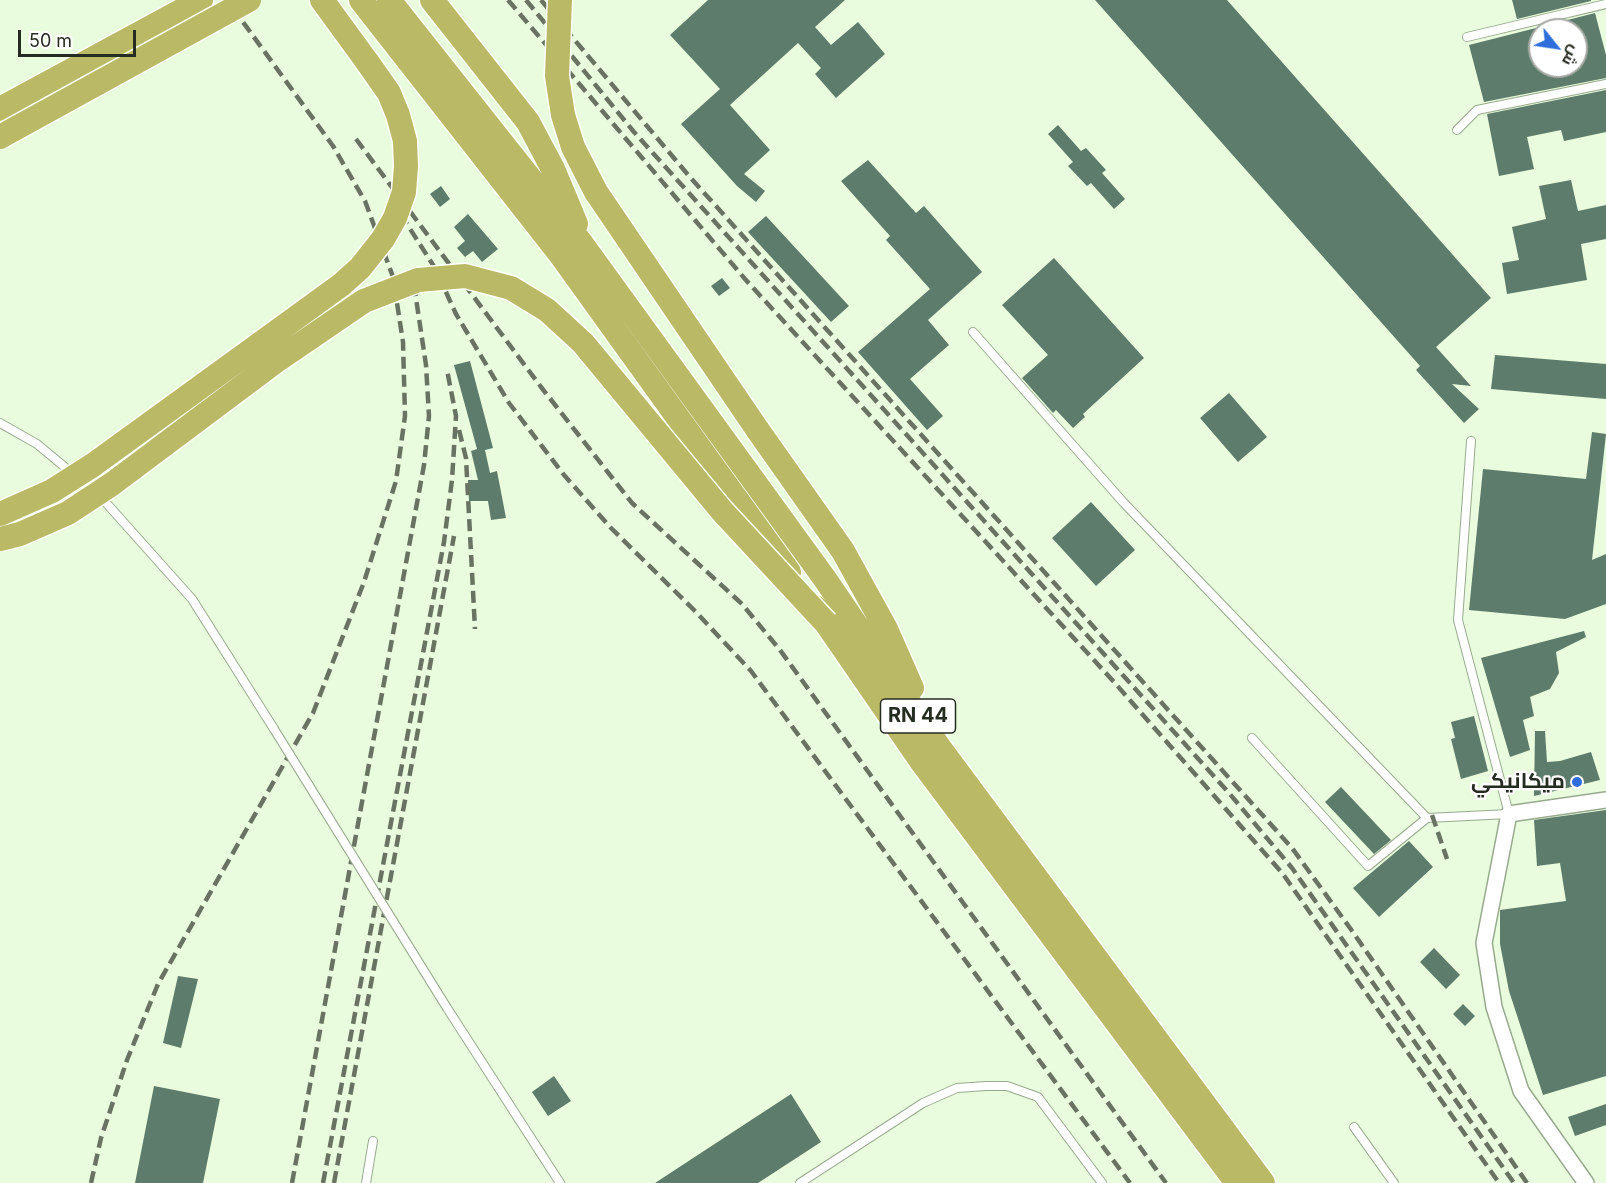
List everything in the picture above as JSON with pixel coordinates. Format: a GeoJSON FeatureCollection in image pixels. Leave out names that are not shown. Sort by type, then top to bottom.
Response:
{"type":"FeatureCollection","features":[{"type":"Feature","properties":{"kind":"highway"},"geometry":{"type":"LineString","coordinates":[[0,109],[201,0]]}},
{"type":"Feature","properties":{"kind":"highway"},"geometry":{"type":"LineString","coordinates":[[0,137],[249,0]]}},
{"type":"Feature","properties":{"kind":"highway"},"geometry":{"type":"LineString","coordinates":[[0,514],[52,491],[93,465],[341,285],[360,268],[383,238],[395,218],[404,192],[405,141],[389,93],[322,0]]}},
{"type":"Feature","properties":{"kind":"highway"},"geometry":{"type":"LineString","coordinates":[[361,0],[560,254],[826,623],[921,761],[1237,1183]]}},
{"type":"Feature","properties":{"kind":"highway"},"geometry":{"type":"LineString","coordinates":[[389,0],[582,243]]}},
{"type":"Feature","properties":{"kind":"highway"},"geometry":{"type":"LineString","coordinates":[[432,0],[528,122],[553,169],[582,243]]}},
{"type":"Feature","properties":{"kind":"highway"},"geometry":{"type":"LineString","coordinates":[[560,0],[557,76],[563,115],[573,147],[596,192],[843,551],[886,629],[939,747]]}},
{"type":"Feature","properties":{"kind":"highway","name":"RN 44"},"geometry":{"type":"LineString","coordinates":[[582,243],[825,579],[939,747],[1263,1183]]}},
{"type":"Feature","properties":{"kind":"highway"},"geometry":{"type":"LineString","coordinates":[[0,539],[20,534],[68,513],[112,484],[279,359],[364,301],[418,279],[465,276],[511,288],[547,310],[583,343],[722,511],[826,623]]}},
{"type":"Feature","properties":{"kind":"street"},"geometry":{"type":"LineString","coordinates":[[1586,1183],[1521,1091],[1494,1006],[1484,943],[1509,814],[1606,800]]}},
{"type":"Feature","properties":{"kind":"lane"},"geometry":{"type":"LineString","coordinates":[[1467,37],[1606,4]]}},
{"type":"Feature","properties":{"kind":"lane"},"geometry":{"type":"LineString","coordinates":[[1457,130],[1477,110],[1606,84]]}},
{"type":"Feature","properties":{"kind":"lane"},"geometry":{"type":"LineString","coordinates":[[973,332],[1123,502],[1427,818]]}},
{"type":"Feature","properties":{"kind":"lane"},"geometry":{"type":"LineString","coordinates":[[0,423],[37,444],[104,499],[192,599],[447,1008],[561,1183]]}},
{"type":"Feature","properties":{"kind":"lane"},"geometry":{"type":"LineString","coordinates":[[1252,738],[1368,866],[1427,818],[1509,814],[1458,620],[1471,441]]}},
{"type":"Feature","properties":{"kind":"lane"},"geometry":{"type":"LineString","coordinates":[[800,1183],[923,1103],[957,1088],[986,1086],[1007,1086],[1038,1097],[1102,1183]]}},
{"type":"Feature","properties":{"kind":"lane"},"geometry":{"type":"LineString","coordinates":[[1354,1127],[1394,1183]]}},
{"type":"Feature","properties":{"kind":"lane"},"geometry":{"type":"LineString","coordinates":[[366,1183],[373,1141]]}},
{"type":"Feature","properties":{"kind":"building"},"geometry":{"type":"Polygon","coordinates":[[[708,0],[845,0],[815,27],[831,45],[858,22],[885,54],[836,98],[815,74],[821,68],[798,43],[730,105],[770,150],[744,174],[765,191],[756,202],[737,186],[681,124],[720,89],[670,35],[708,0]]]}},
{"type":"Feature","properties":{"kind":"building"},"geometry":{"type":"Polygon","coordinates":[[[1095,0],[1227,0],[1491,298],[1436,347],[1471,386],[1452,384],[1479,409],[1464,423],[1416,370],[1420,366],[1095,0]]]}},
{"type":"Feature","properties":{"kind":"building"},"geometry":{"type":"Polygon","coordinates":[[[1512,0],[1591,0],[1591,1],[1517,19],[1512,0]]]}},
{"type":"Feature","properties":{"kind":"building"},"geometry":{"type":"Polygon","coordinates":[[[1595,13],[1606,55],[1606,78],[1484,102],[1469,45],[1528,30],[1528,78],[1588,78],[1588,18],[1575,18],[1595,13]]]}},
{"type":"Feature","properties":{"kind":"building"},"geometry":{"type":"Polygon","coordinates":[[[1606,90],[1606,132],[1564,141],[1561,130],[1527,137],[1534,169],[1499,176],[1487,114],[1606,90]]]}},
{"type":"Feature","properties":{"kind":"building"},"geometry":{"type":"Polygon","coordinates":[[[1058,125],[1081,151],[1086,148],[1106,170],[1102,173],[1125,199],[1114,209],[1091,183],[1087,186],[1068,166],[1073,162],[1048,134],[1058,125]]]}},
{"type":"Feature","properties":{"kind":"building"},"geometry":{"type":"Polygon","coordinates":[[[868,160],[916,213],[924,206],[982,272],[928,320],[949,345],[910,379],[943,416],[927,430],[858,352],[930,289],[886,240],[890,236],[841,181],[868,160]]]}},
{"type":"Feature","properties":{"kind":"building"},"geometry":{"type":"Polygon","coordinates":[[[1571,180],[1578,211],[1606,205],[1606,239],[1581,244],[1587,280],[1507,294],[1502,263],[1519,260],[1512,227],[1546,219],[1539,186],[1571,180]]]}},
{"type":"Feature","properties":{"kind":"building"},"geometry":{"type":"Polygon","coordinates":[[[441,186],[450,199],[440,207],[430,194],[441,186]]]}},
{"type":"Feature","properties":{"kind":"building"},"geometry":{"type":"Polygon","coordinates":[[[468,214],[498,249],[482,262],[473,251],[465,257],[457,248],[465,241],[454,227],[468,214]]]}},
{"type":"Feature","properties":{"kind":"building"},"geometry":{"type":"Polygon","coordinates":[[[766,216],[849,306],[831,322],[748,232],[766,216]]]}},
{"type":"Feature","properties":{"kind":"building"},"geometry":{"type":"Polygon","coordinates":[[[1054,258],[1144,358],[1083,414],[1085,417],[1073,428],[1056,410],[1053,413],[1022,378],[1048,355],[1002,305],[1054,258]]]}},
{"type":"Feature","properties":{"kind":"building"},"geometry":{"type":"Polygon","coordinates":[[[722,278],[730,288],[719,296],[711,286],[722,278]]]}},
{"type":"Feature","properties":{"kind":"building"},"geometry":{"type":"Polygon","coordinates":[[[1495,355],[1606,364],[1606,399],[1491,389],[1495,355]]]}},
{"type":"Feature","properties":{"kind":"building"},"geometry":{"type":"Polygon","coordinates":[[[470,361],[493,448],[485,450],[490,473],[497,471],[506,518],[491,520],[488,501],[469,501],[468,480],[478,480],[471,451],[477,449],[454,365],[470,361]]]}},
{"type":"Feature","properties":{"kind":"building"},"geometry":{"type":"Polygon","coordinates":[[[1229,393],[1267,437],[1238,462],[1200,418],[1229,393]]]}},
{"type":"Feature","properties":{"kind":"building"},"geometry":{"type":"Polygon","coordinates":[[[1592,432],[1606,434],[1592,560],[1606,554],[1606,604],[1565,619],[1469,610],[1483,469],[1586,479],[1592,432]]]}},
{"type":"Feature","properties":{"kind":"building"},"geometry":{"type":"Polygon","coordinates":[[[1091,502],[1135,550],[1096,586],[1052,538],[1091,502]]]}},
{"type":"Feature","properties":{"kind":"building"},"geometry":{"type":"Polygon","coordinates":[[[1584,631],[1586,637],[1556,652],[1559,673],[1550,689],[1530,697],[1534,716],[1523,720],[1530,750],[1510,757],[1481,658],[1584,631]]]}},
{"type":"Feature","properties":{"kind":"building"},"geometry":{"type":"Polygon","coordinates":[[[1474,716],[1488,771],[1461,779],[1451,739],[1455,738],[1451,722],[1474,716]]]}},
{"type":"Feature","properties":{"kind":"building"},"geometry":{"type":"Polygon","coordinates":[[[1535,731],[1545,731],[1547,762],[1560,761],[1591,752],[1600,780],[1534,796],[1535,731]]]}},
{"type":"Feature","properties":{"kind":"building"},"geometry":{"type":"Polygon","coordinates":[[[1341,787],[1391,840],[1374,854],[1325,802],[1341,787]]]}},
{"type":"Feature","properties":{"kind":"building"},"geometry":{"type":"Polygon","coordinates":[[[1606,810],[1606,1076],[1543,1095],[1509,991],[1500,944],[1500,910],[1566,901],[1560,863],[1537,866],[1534,820],[1606,810]]]}},
{"type":"Feature","properties":{"kind":"building"},"geometry":{"type":"Polygon","coordinates":[[[1409,841],[1433,867],[1379,917],[1353,888],[1409,841]]]}},
{"type":"Feature","properties":{"kind":"building"},"geometry":{"type":"Polygon","coordinates":[[[1434,948],[1460,975],[1446,989],[1420,962],[1434,948]]]}},
{"type":"Feature","properties":{"kind":"building"},"geometry":{"type":"Polygon","coordinates":[[[178,976],[198,979],[181,1048],[163,1043],[178,976]]]}},
{"type":"Feature","properties":{"kind":"building"},"geometry":{"type":"Polygon","coordinates":[[[1463,1004],[1475,1016],[1465,1026],[1453,1014],[1463,1004]]]}},
{"type":"Feature","properties":{"kind":"building"},"geometry":{"type":"Polygon","coordinates":[[[554,1076],[571,1101],[548,1116],[532,1092],[554,1076]]]}},
{"type":"Feature","properties":{"kind":"building"},"geometry":{"type":"Polygon","coordinates":[[[154,1086],[220,1099],[203,1183],[135,1183],[154,1086]]]}},
{"type":"Feature","properties":{"kind":"building"},"geometry":{"type":"Polygon","coordinates":[[[791,1094],[821,1142],[758,1183],[655,1183],[791,1094]]]}},
{"type":"Feature","properties":{"kind":"building"},"geometry":{"type":"Polygon","coordinates":[[[1606,1104],[1606,1125],[1575,1136],[1568,1117],[1606,1104]]]}},
{"type":"Feature","properties":{"kind":"railway"},"geometry":{"type":"LineString","coordinates":[[91,1183],[101,1138],[127,1060],[158,984],[313,713],[364,582],[396,481],[405,416],[403,342],[393,277],[365,201],[333,146],[227,0]]}},
{"type":"Feature","properties":{"kind":"railway"},"geometry":{"type":"LineString","coordinates":[[508,0],[745,279],[1114,682],[1283,874],[1499,1183]]}},
{"type":"Feature","properties":{"kind":"railway"},"geometry":{"type":"LineString","coordinates":[[526,0],[634,132],[1229,793],[1292,868],[1514,1183]]}},
{"type":"Feature","properties":{"kind":"railway"},"geometry":{"type":"LineString","coordinates":[[541,0],[689,176],[1292,848],[1527,1183]]}},
{"type":"Feature","properties":{"kind":"railway"},"geometry":{"type":"LineString","coordinates":[[356,139],[541,387],[632,503],[742,604],[780,650],[1166,1183]]}},
{"type":"Feature","properties":{"kind":"railway"},"geometry":{"type":"LineString","coordinates":[[391,199],[435,268],[456,314],[509,403],[564,475],[611,528],[695,611],[751,671],[1130,1183]]}},
{"type":"Feature","properties":{"kind":"railway"},"geometry":{"type":"LineString","coordinates":[[292,1183],[424,465],[429,416],[426,365],[414,285]]}},
{"type":"Feature","properties":{"kind":"railway"},"geometry":{"type":"LineString","coordinates":[[323,1183],[444,542],[452,480],[456,416],[447,370]]}},
{"type":"Feature","properties":{"kind":"railway"},"geometry":{"type":"LineString","coordinates":[[459,430],[466,458],[475,629]]}},
{"type":"Feature","properties":{"kind":"railway"},"geometry":{"type":"LineString","coordinates":[[334,1183],[454,536]]}},
{"type":"Feature","properties":{"kind":"railway"},"geometry":{"type":"LineString","coordinates":[[1432,815],[1447,859]]}},
{"type":"Feature","properties":{"kind":"place","name":"ميكانيكي"},"geometry":{"type":"Point","coordinates":[1577,782]}}]}
